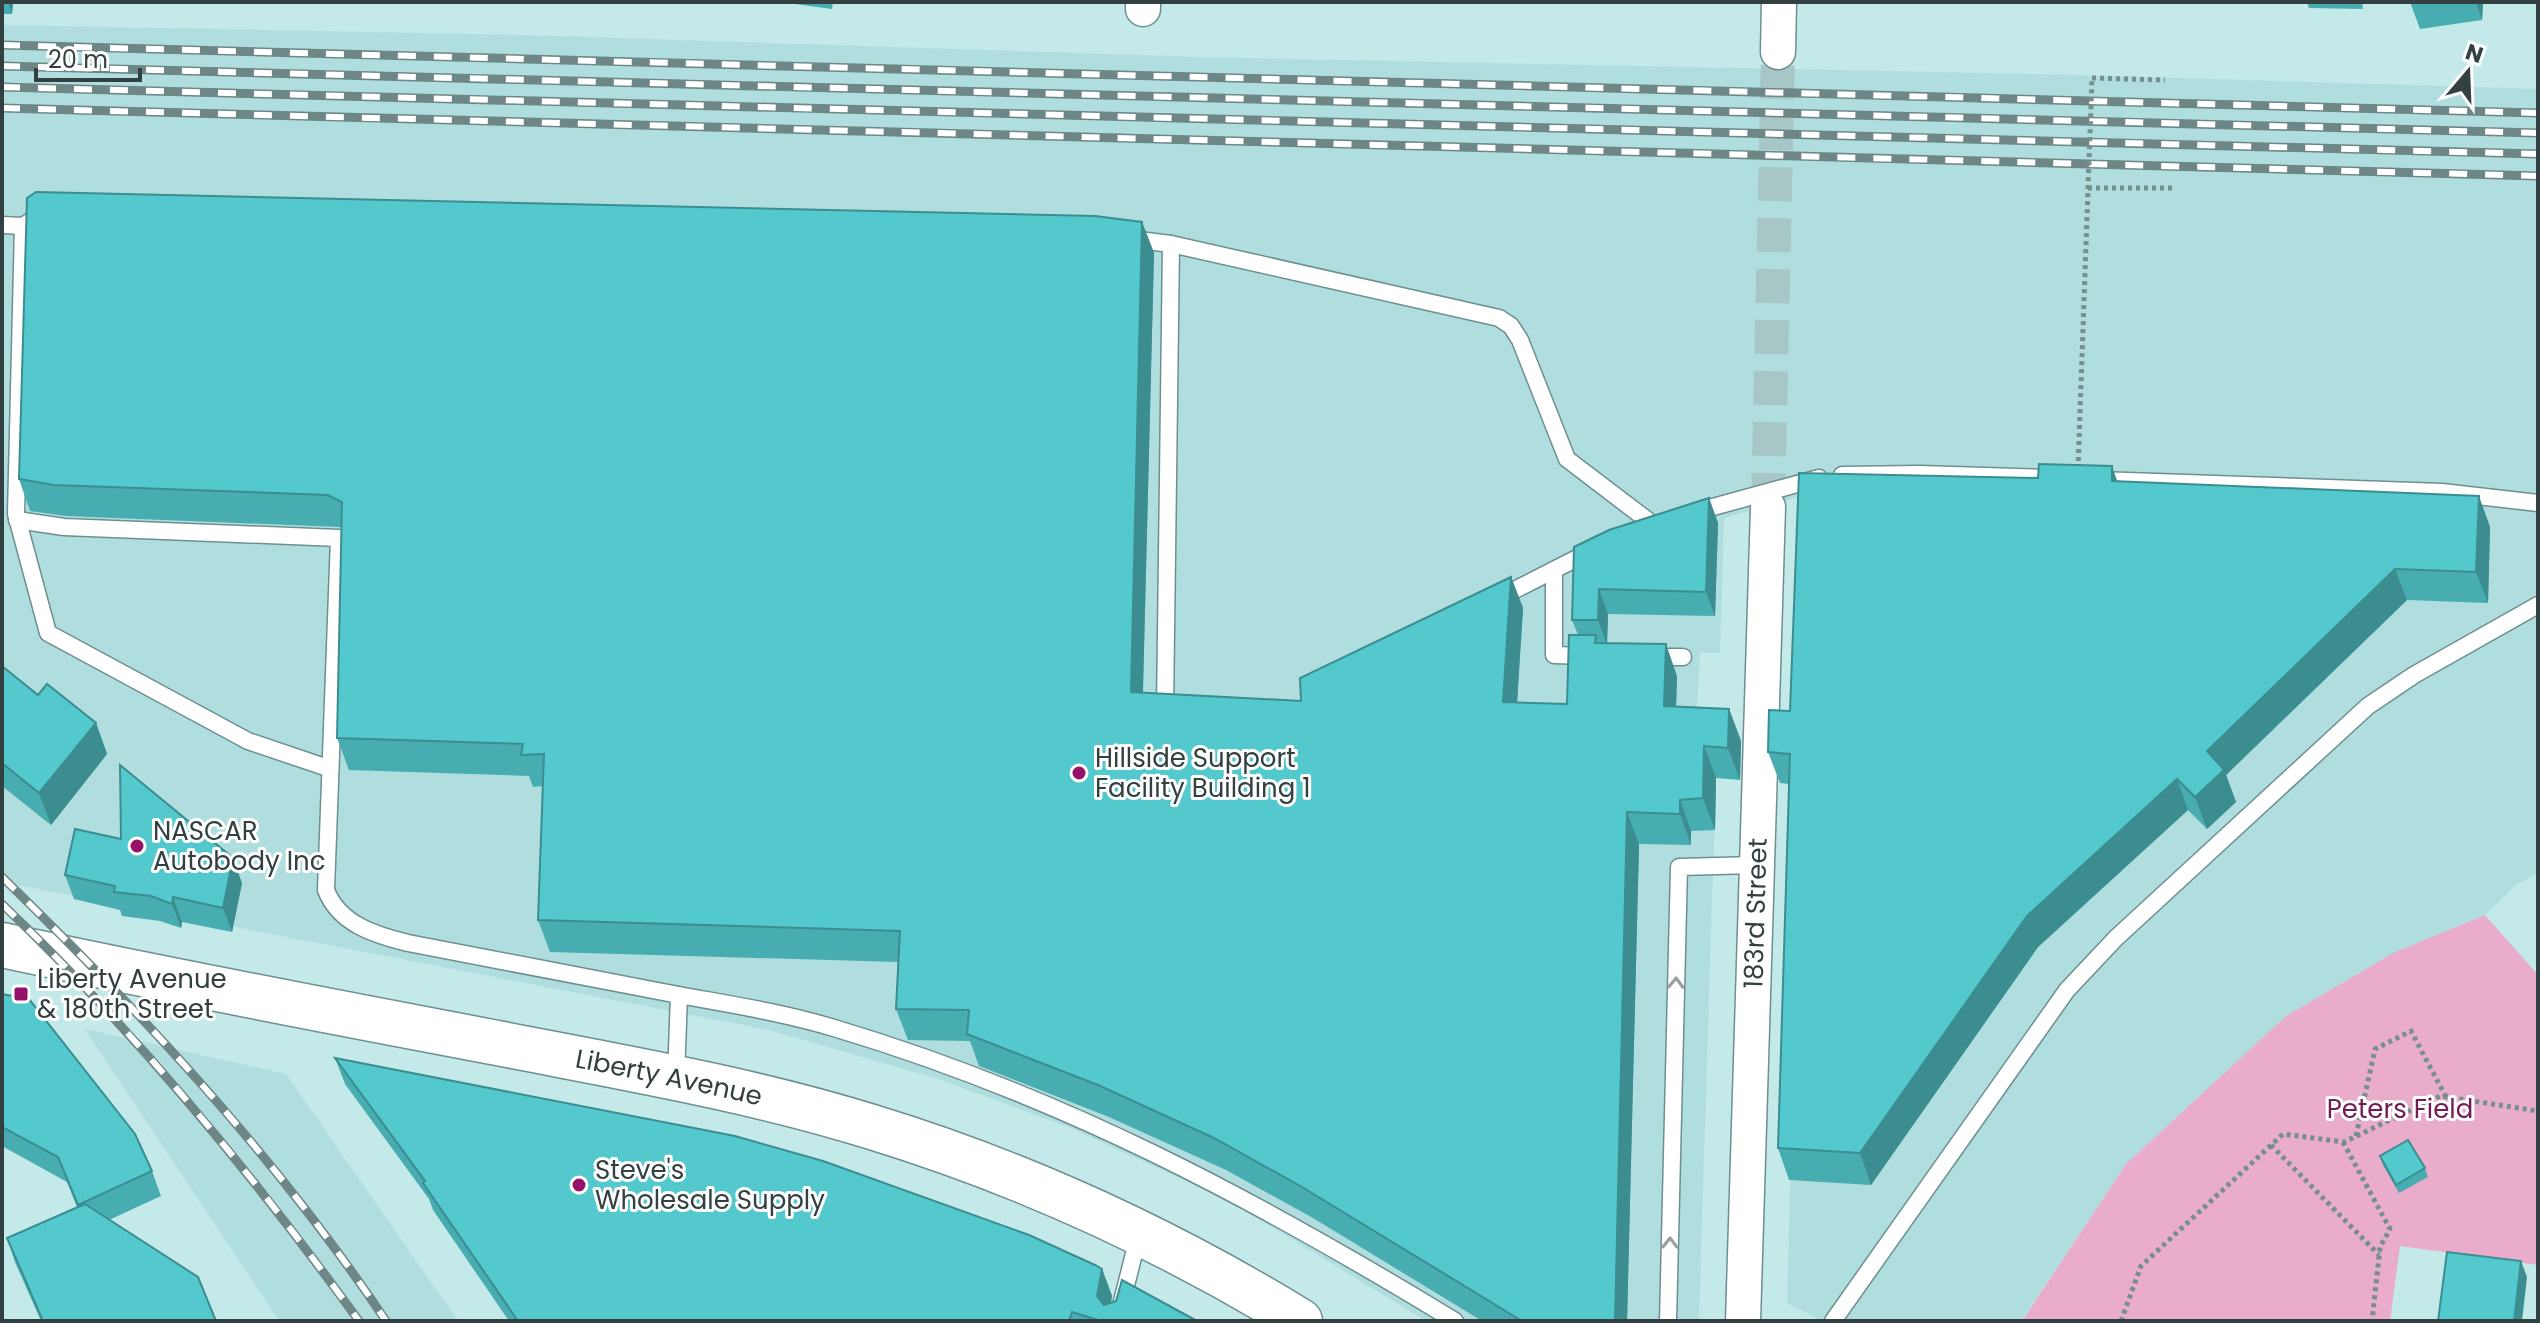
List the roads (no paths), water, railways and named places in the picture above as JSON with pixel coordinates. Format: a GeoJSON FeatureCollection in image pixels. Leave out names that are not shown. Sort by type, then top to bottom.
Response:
{"type":"FeatureCollection","features":[{"type":"Feature","properties":{"kind":"main road","name":"Liberty Avenue"},"geometry":{"type":"LineString","coordinates":[[2,945],[676,1078],[810,1109],[929,1146],[1046,1190],[1139,1232],[1300,1321]]}},
{"type":"Feature","properties":{"kind":"street"},"geometry":{"type":"LineString","coordinates":[[1778,52],[1779,2]]}},
{"type":"Feature","properties":{"kind":"street","name":"183rd Street"},"geometry":{"type":"LineString","coordinates":[[1743,1321],[1768,507]]}},
{"type":"Feature","properties":{"kind":"lane"},"geometry":{"type":"LineString","coordinates":[[2,225],[23,226],[47,211],[62,211]]}},
{"type":"Feature","properties":{"kind":"lane"},"geometry":{"type":"LineString","coordinates":[[23,226],[17,520],[48,633],[248,741],[328,768]]}},
{"type":"Feature","properties":{"kind":"lane"},"geometry":{"type":"LineString","coordinates":[[1107,237],[1171,244],[1499,318],[1511,326],[1520,340],[1567,459],[1660,524],[1783,486],[1855,474],[2442,492],[2538,503]]}},
{"type":"Feature","properties":{"kind":"lane"},"geometry":{"type":"LineString","coordinates":[[1171,244],[1165,710],[1193,712]]}},
{"type":"Feature","properties":{"kind":"lane"},"geometry":{"type":"LineString","coordinates":[[17,520],[64,527],[339,538],[328,768],[326,890],[338,911],[353,923],[370,932],[408,943],[834,1028],[989,1081],[1091,1123],[1254,1202],[1455,1321]]}},
{"type":"Feature","properties":{"kind":"lane"},"geometry":{"type":"LineString","coordinates":[[1486,605],[1611,543]]}},
{"type":"Feature","properties":{"kind":"lane"},"geometry":{"type":"LineString","coordinates":[[1554,570],[1554,655],[1683,657]]}},
{"type":"Feature","properties":{"kind":"lane"},"geometry":{"type":"LineString","coordinates":[[1833,1321],[2043,1023],[2091,963],[2368,706],[2414,675],[2538,605]]}},
{"type":"Feature","properties":{"kind":"lane"},"geometry":{"type":"LineString","coordinates":[[1668,1321],[1679,867],[1756,865]]}},
{"type":"Feature","properties":{"kind":"lane"},"geometry":{"type":"LineString","coordinates":[[676,1078],[679,995]]}},
{"type":"Feature","properties":{"kind":"lane"},"geometry":{"type":"LineString","coordinates":[[1117,1321],[1139,1232]]}},
{"type":"Feature","properties":{"kind":"tunnel"},"geometry":{"type":"LineString","coordinates":[[1768,507],[1778,52]]}},
{"type":"Feature","properties":{"kind":"railway"},"geometry":{"type":"LineString","coordinates":[[2,45],[2538,113]]}},
{"type":"Feature","properties":{"kind":"railway"},"geometry":{"type":"LineString","coordinates":[[2,66],[2538,133]]}},
{"type":"Feature","properties":{"kind":"railway"},"geometry":{"type":"LineString","coordinates":[[2,87],[2538,154]]}},
{"type":"Feature","properties":{"kind":"railway"},"geometry":{"type":"LineString","coordinates":[[2,108],[2538,176]]}},
{"type":"Feature","properties":{"kind":"railway"},"geometry":{"type":"LineString","coordinates":[[2,877],[106,981],[206,1089],[300,1202],[386,1321]]}},
{"type":"Feature","properties":{"kind":"railway"},"geometry":{"type":"LineString","coordinates":[[2,904],[99,1002],[190,1105],[277,1211],[359,1321]]}},
{"type":"Feature","properties":{"kind":"place","name":"Hillside Support Facility Building 1"},"geometry":{"type":"Point","coordinates":[1079,773]}},
{"type":"Feature","properties":{"kind":"place","name":"NASCAR Autobody Inc"},"geometry":{"type":"Point","coordinates":[137,846]}},
{"type":"Feature","properties":{"kind":"place","name":"Liberty Avenue & 180th Street"},"geometry":{"type":"Point","coordinates":[21,994]}},
{"type":"Feature","properties":{"kind":"place","name":"Steve's Wholesale Supply"},"geometry":{"type":"Point","coordinates":[579,1185]}},
{"type":"Feature","properties":{"kind":"park label","name":"Peters Field"},"geometry":{"type":"Point","coordinates":[2400,1109]}}]}
